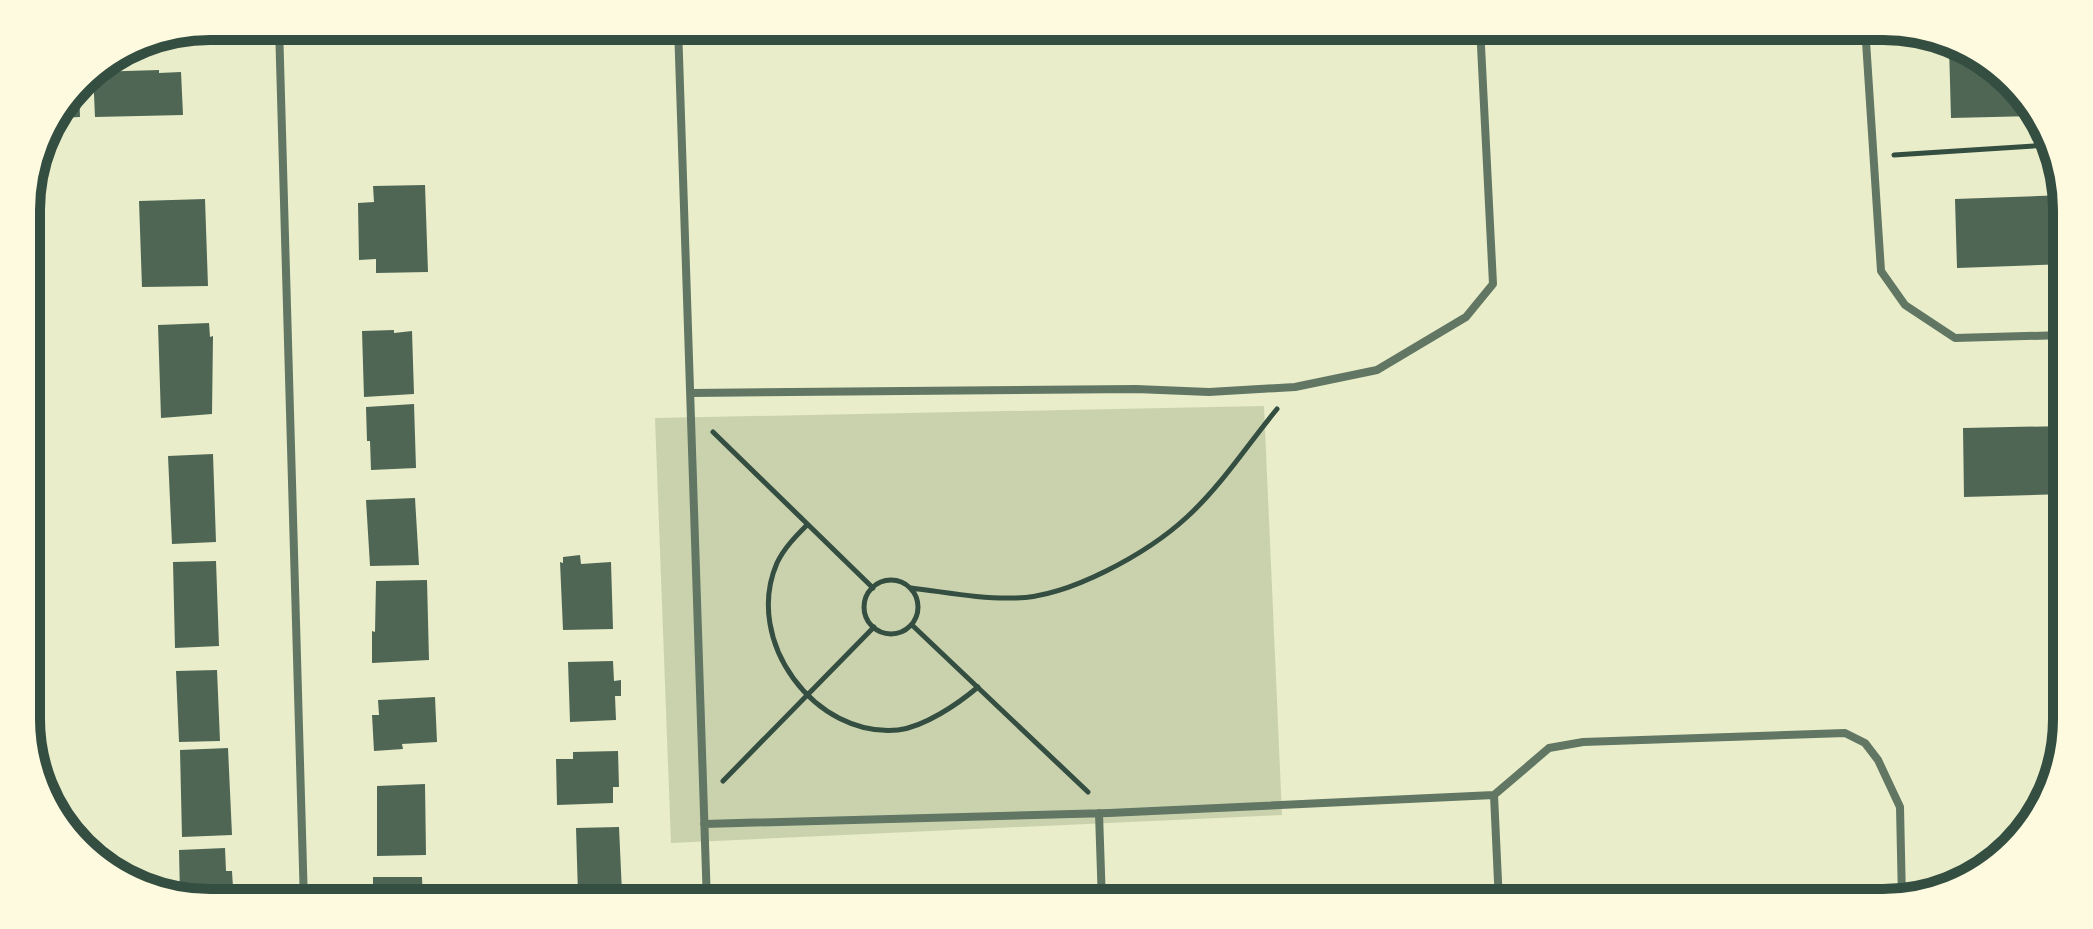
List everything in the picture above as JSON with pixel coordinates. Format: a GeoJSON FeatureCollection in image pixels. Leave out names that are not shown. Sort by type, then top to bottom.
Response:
{"type":"FeatureCollection","features":[{"type":"Feature","properties":{"kind":"street"},"geometry":{"type":"LineString","coordinates":[[279,40],[304,889]]}},
{"type":"Feature","properties":{"kind":"street"},"geometry":{"type":"LineString","coordinates":[[678,40],[706,889]]}},
{"type":"Feature","properties":{"kind":"street"},"geometry":{"type":"LineString","coordinates":[[691,393],[1136,389],[1209,392],[1295,387],[1377,370],[1466,317],[1493,284],[1481,40]]}},
{"type":"Feature","properties":{"kind":"street"},"geometry":{"type":"LineString","coordinates":[[1866,40],[1881,271],[1905,305],[1955,338],[2053,335]]}},
{"type":"Feature","properties":{"kind":"street"},"geometry":{"type":"LineString","coordinates":[[704,824],[1109,813],[1494,795],[1549,748],[1583,742],[1845,733],[1865,743],[1878,760],[1900,807],[1902,888]]}},
{"type":"Feature","properties":{"kind":"street"},"geometry":{"type":"LineString","coordinates":[[1494,795],[1498,889]]}},
{"type":"Feature","properties":{"kind":"street"},"geometry":{"type":"LineString","coordinates":[[1099,813],[1102,889]]}},
{"type":"Feature","properties":{"kind":"path"},"geometry":{"type":"LineString","coordinates":[[1873,156],[2040,146]]}},
{"type":"Feature","properties":{"kind":"path"},"geometry":{"type":"LineString","coordinates":[[911,588],[1016,599],[1061,591],[1092,578],[1141,550],[1187,517],[1295,387]]}},
{"type":"Feature","properties":{"kind":"path"},"geometry":{"type":"LineString","coordinates":[[692,412],[873,588]]}},
{"type":"Feature","properties":{"kind":"path"},"geometry":{"type":"LineString","coordinates":[[807,525],[792,540],[777,563],[770,594],[771,632],[784,667],[806,695],[836,717],[871,730],[902,730],[958,705],[978,687]]}},
{"type":"Feature","properties":{"kind":"path"},"geometry":{"type":"LineString","coordinates":[[888,581],[904,583],[911,588],[918,611],[912,625],[905,631],[889,634],[874,627],[865,612],[868,595],[873,588],[888,581]]}},
{"type":"Feature","properties":{"kind":"path"},"geometry":{"type":"LineString","coordinates":[[912,625],[1109,813]]}},
{"type":"Feature","properties":{"kind":"path"},"geometry":{"type":"LineString","coordinates":[[704,801],[874,627]]}},
{"type":"Feature","properties":{"kind":"green space"},"geometry":{"type":"Polygon","coordinates":[[[1264,406],[1282,815],[671,843],[655,418],[1264,406]]]}},
{"type":"Feature","properties":{"kind":"building"},"geometry":{"type":"Polygon","coordinates":[[[1949,54],[1987,75],[2024,116],[1951,118],[1949,54]]]}},
{"type":"Feature","properties":{"kind":"building"},"geometry":{"type":"Polygon","coordinates":[[[112,71],[181,72],[183,115],[95,117],[94,86],[112,71]]]}},
{"type":"Feature","properties":{"kind":"building"},"geometry":{"type":"Polygon","coordinates":[[[80,101],[80,117],[68,117],[80,101]]]}},
{"type":"Feature","properties":{"kind":"building"},"geometry":{"type":"Polygon","coordinates":[[[425,185],[428,272],[376,273],[376,259],[359,260],[358,203],[374,202],[373,186],[425,185]]]}},
{"type":"Feature","properties":{"kind":"building"},"geometry":{"type":"Polygon","coordinates":[[[2052,195],[2053,264],[1957,268],[1955,199],[2052,195]]]}},
{"type":"Feature","properties":{"kind":"building"},"geometry":{"type":"Polygon","coordinates":[[[205,199],[208,286],[142,287],[139,201],[205,199]]]}},
{"type":"Feature","properties":{"kind":"building"},"geometry":{"type":"Polygon","coordinates":[[[209,323],[210,337],[213,336],[212,414],[161,418],[158,325],[209,323]]]}},
{"type":"Feature","properties":{"kind":"building"},"geometry":{"type":"Polygon","coordinates":[[[394,330],[394,333],[412,331],[414,394],[364,397],[362,331],[394,330]]]}},
{"type":"Feature","properties":{"kind":"building"},"geometry":{"type":"Polygon","coordinates":[[[414,404],[416,468],[371,470],[366,407],[414,404]]]}},
{"type":"Feature","properties":{"kind":"building"},"geometry":{"type":"Polygon","coordinates":[[[2053,426],[2053,494],[1964,497],[1963,428],[2053,426]]]}},
{"type":"Feature","properties":{"kind":"building"},"geometry":{"type":"Polygon","coordinates":[[[213,454],[216,542],[172,544],[168,456],[213,454]]]}},
{"type":"Feature","properties":{"kind":"building"},"geometry":{"type":"Polygon","coordinates":[[[415,498],[419,565],[370,566],[366,500],[415,498]]]}},
{"type":"Feature","properties":{"kind":"building"},"geometry":{"type":"Polygon","coordinates":[[[580,555],[581,564],[611,562],[613,629],[563,630],[560,562],[563,563],[563,557],[580,555]]]}},
{"type":"Feature","properties":{"kind":"building"},"geometry":{"type":"Polygon","coordinates":[[[216,561],[219,646],[175,648],[173,562],[216,561]]]}},
{"type":"Feature","properties":{"kind":"building"},"geometry":{"type":"Polygon","coordinates":[[[427,580],[429,660],[372,663],[376,581],[427,580]]]}},
{"type":"Feature","properties":{"kind":"building"},"geometry":{"type":"Polygon","coordinates":[[[40,636],[44,728],[40,728],[40,719],[40,636]]]}},
{"type":"Feature","properties":{"kind":"building"},"geometry":{"type":"Polygon","coordinates":[[[613,661],[614,681],[621,680],[621,696],[615,696],[616,720],[570,722],[568,662],[613,661]]]}},
{"type":"Feature","properties":{"kind":"building"},"geometry":{"type":"Polygon","coordinates":[[[217,670],[220,741],[179,742],[176,671],[217,670]]]}},
{"type":"Feature","properties":{"kind":"building"},"geometry":{"type":"Polygon","coordinates":[[[435,697],[437,742],[402,744],[403,749],[374,751],[372,715],[379,715],[378,700],[435,697]]]}},
{"type":"Feature","properties":{"kind":"building"},"geometry":{"type":"Polygon","coordinates":[[[228,748],[232,835],[182,837],[180,750],[228,748]]]}},
{"type":"Feature","properties":{"kind":"building"},"geometry":{"type":"Polygon","coordinates":[[[618,751],[619,787],[613,787],[613,803],[557,805],[556,759],[573,759],[573,752],[618,751]]]}},
{"type":"Feature","properties":{"kind":"building"},"geometry":{"type":"Polygon","coordinates":[[[425,784],[426,855],[377,856],[377,786],[425,784]]]}},
{"type":"Feature","properties":{"kind":"building"},"geometry":{"type":"Polygon","coordinates":[[[619,827],[622,889],[578,889],[576,828],[619,827]]]}},
{"type":"Feature","properties":{"kind":"building"},"geometry":{"type":"Polygon","coordinates":[[[225,848],[226,871],[232,871],[233,888],[180,886],[179,850],[225,848]]]}},
{"type":"Feature","properties":{"kind":"building"},"geometry":{"type":"Polygon","coordinates":[[[373,877],[422,877],[422,889],[373,889],[373,877]]]}}]}
